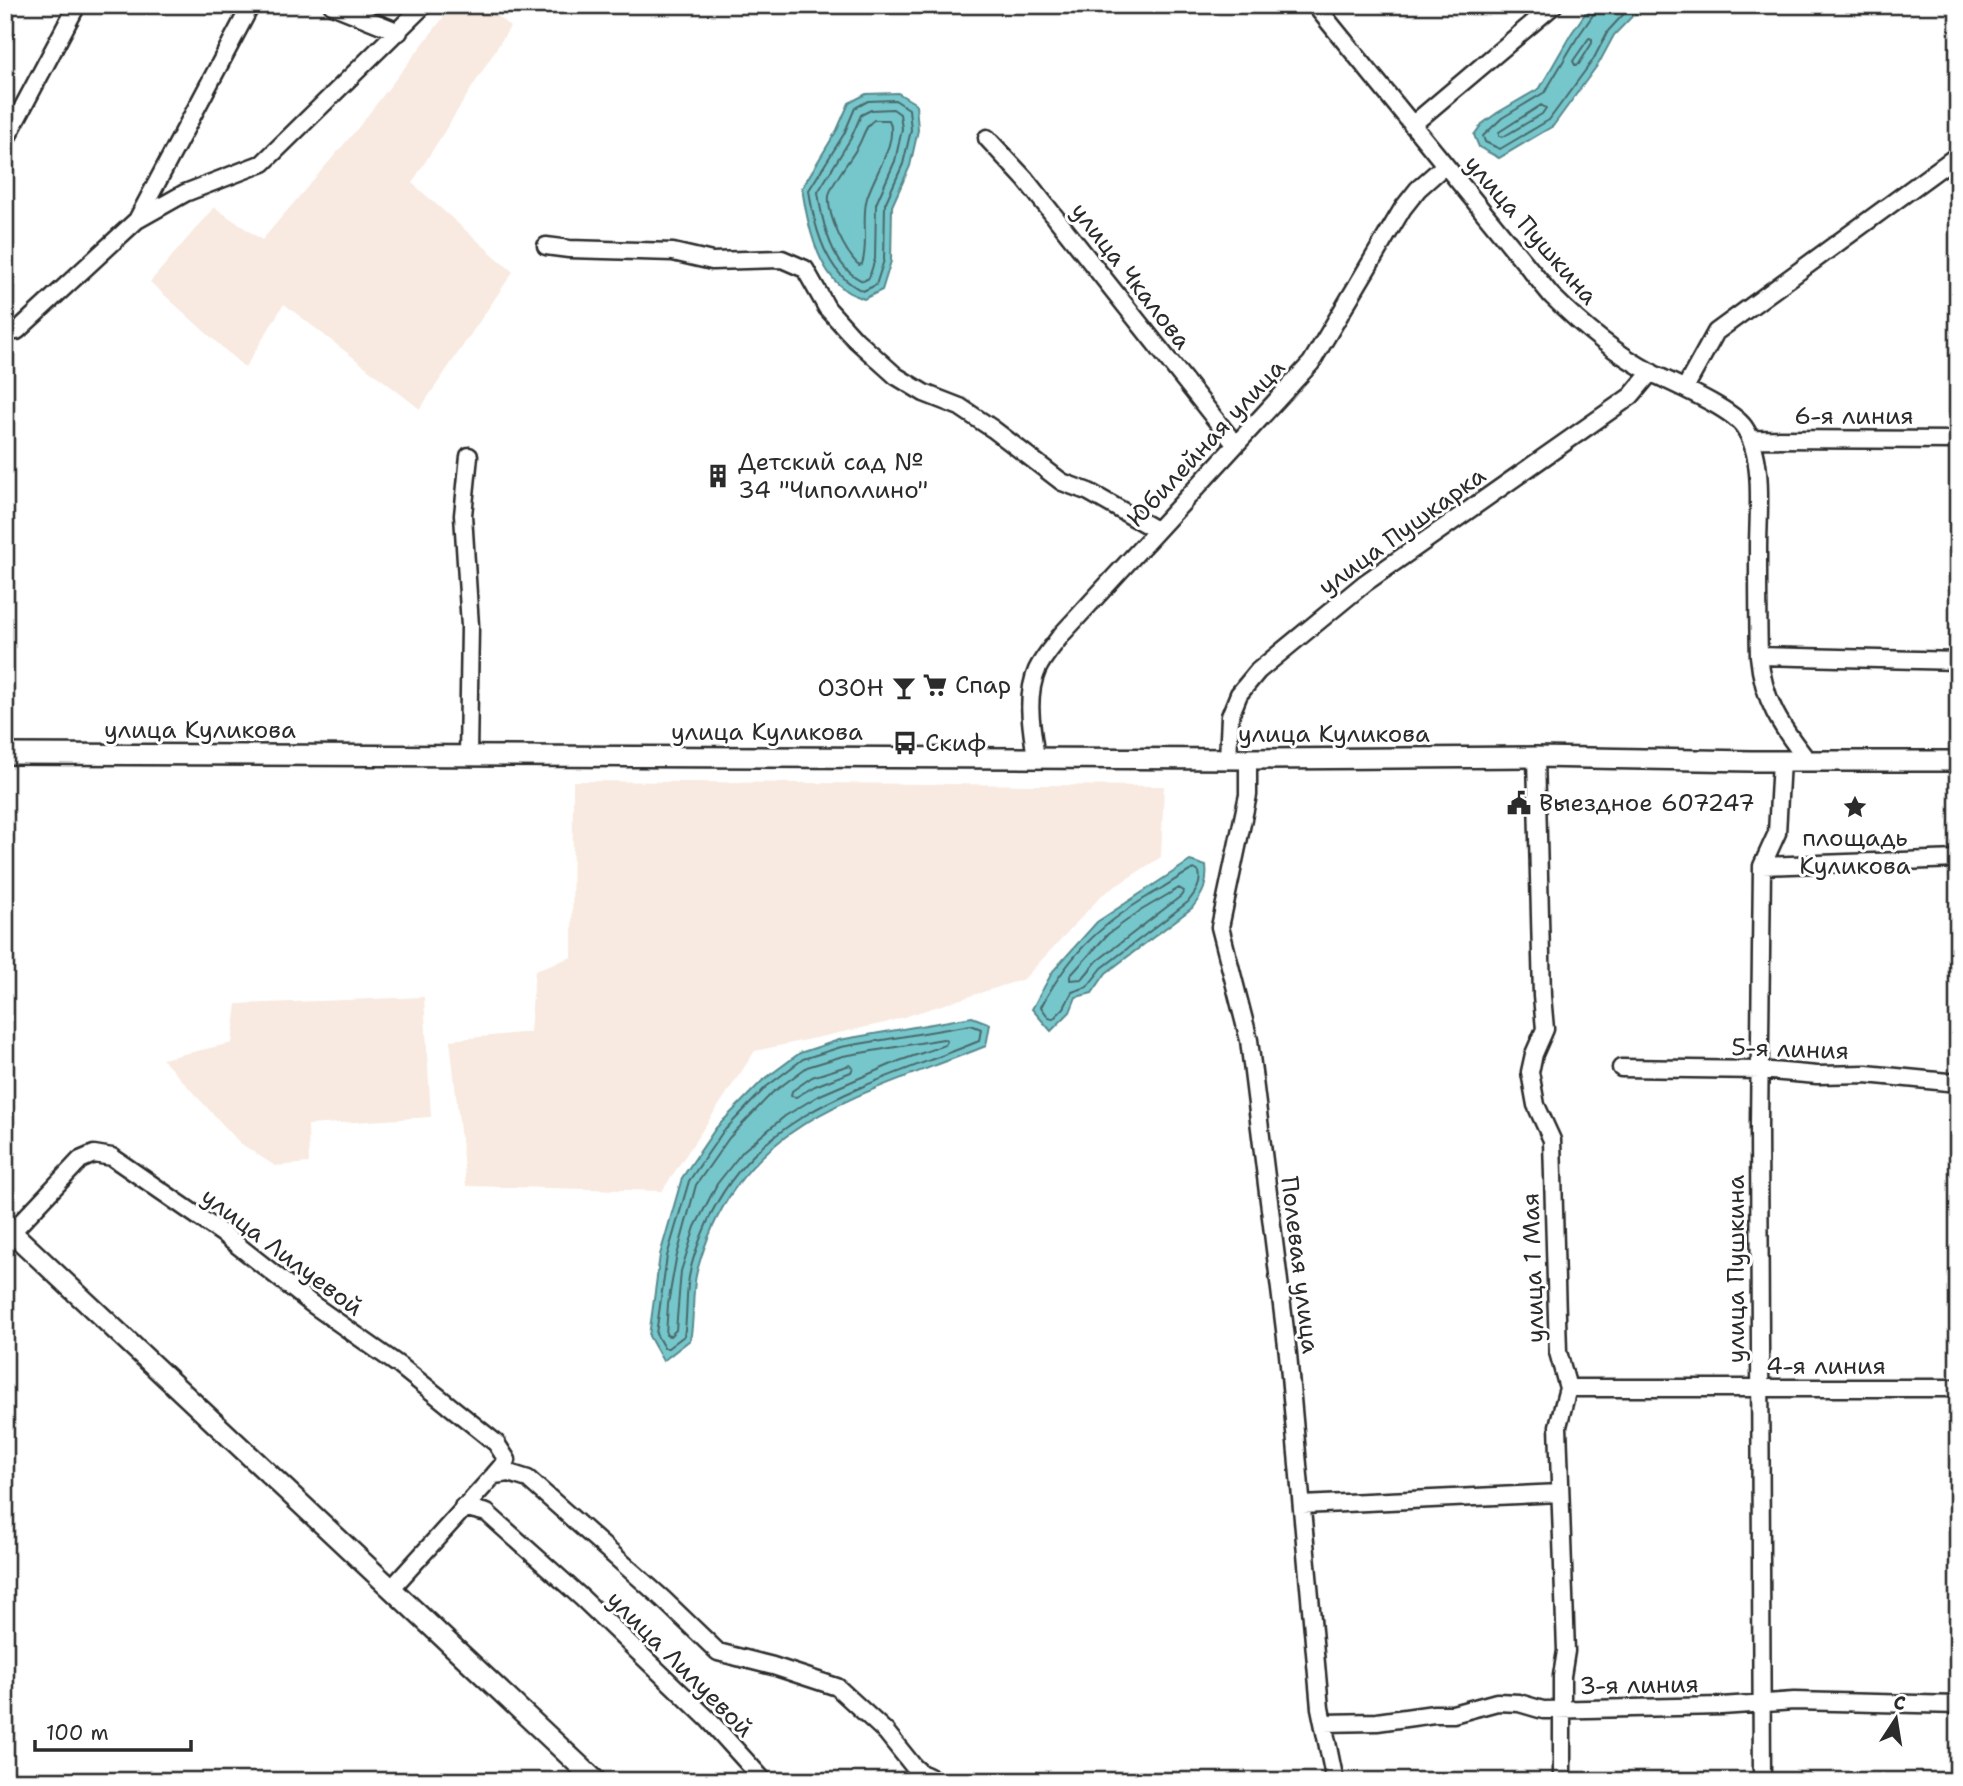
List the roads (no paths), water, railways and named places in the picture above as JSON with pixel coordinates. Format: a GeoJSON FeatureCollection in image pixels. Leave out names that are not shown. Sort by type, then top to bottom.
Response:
{"type":"FeatureCollection","features":[{"type":"Feature","properties":{"kind":"main road","name":"улица Куликова"},"geometry":{"type":"LineString","coordinates":[[5,754],[1238,759],[1536,757],[1782,761]]}},
{"type":"Feature","properties":{"kind":"main road"},"geometry":{"type":"LineString","coordinates":[[1782,761],[1958,761]]}},
{"type":"Feature","properties":{"kind":"main road"},"geometry":{"type":"LineString","coordinates":[[9,1229],[596,1781]]}},
{"type":"Feature","properties":{"kind":"street"},"geometry":{"type":"LineString","coordinates":[[5,141],[76,5]]}},
{"type":"Feature","properties":{"kind":"street"},"geometry":{"type":"LineString","coordinates":[[137,220],[251,5]]}},
{"type":"Feature","properties":{"kind":"street"},"geometry":{"type":"LineString","coordinates":[[332,5],[399,32]]}},
{"type":"Feature","properties":{"kind":"street"},"geometry":{"type":"LineString","coordinates":[[11,331],[137,220],[185,194],[263,163],[424,5]]}},
{"type":"Feature","properties":{"kind":"street","name":"улица Пушкина"},"geometry":{"type":"LineString","coordinates":[[1315,5],[1551,295],[1570,314],[1598,338],[1651,372],[1685,388],[1738,420],[1751,439]]}},
{"type":"Feature","properties":{"kind":"street"},"geometry":{"type":"LineString","coordinates":[[1412,125],[1554,5]]}},
{"type":"Feature","properties":{"kind":"street","name":"улица Чкалова"},"geometry":{"type":"LineString","coordinates":[[987,138],[1025,179],[1235,444]]}},
{"type":"Feature","properties":{"kind":"street"},"geometry":{"type":"LineString","coordinates":[[1685,388],[1716,332],[1958,155]]}},
{"type":"Feature","properties":{"kind":"street","name":"Юбилейная улица"},"geometry":{"type":"LineString","coordinates":[[1035,758],[1030,710],[1032,684],[1037,669],[1062,634],[1311,363],[1403,208],[1418,189],[1445,165]]}},
{"type":"Feature","properties":{"kind":"street"},"geometry":{"type":"LineString","coordinates":[[545,246],[673,252],[712,261],[782,260],[805,269],[827,308],[856,340],[896,376],[924,393],[960,407],[1062,482],[1089,492],[1156,530]]}},
{"type":"Feature","properties":{"kind":"street","name":"улица Пушкарка"},"geometry":{"type":"LineString","coordinates":[[1238,759],[1230,716],[1239,694],[1258,671],[1365,583],[1631,396],[1651,372]]}},
{"type":"Feature","properties":{"kind":"street"},"geometry":{"type":"LineString","coordinates":[[1751,439],[1758,472],[1759,656],[1765,695],[1787,736],[1808,761]]}},
{"type":"Feature","properties":{"kind":"street","name":"6-я линия"},"geometry":{"type":"LineString","coordinates":[[1751,439],[1958,440]]}},
{"type":"Feature","properties":{"kind":"street"},"geometry":{"type":"LineString","coordinates":[[468,756],[470,626],[463,515],[469,456]]}},
{"type":"Feature","properties":{"kind":"street"},"geometry":{"type":"LineString","coordinates":[[1759,656],[1958,661]]}},
{"type":"Feature","properties":{"kind":"street","name":"улица 1 Мая"},"geometry":{"type":"LineString","coordinates":[[1536,757],[1545,1029],[1534,1054],[1530,1072],[1536,1105],[1552,1140],[1558,1352],[1568,1388]]}},
{"type":"Feature","properties":{"kind":"street","name":"Полевая улица"},"geometry":{"type":"LineString","coordinates":[[1238,759],[1248,796],[1220,927],[1249,1040],[1288,1354],[1323,1723],[1335,1781]]}},
{"type":"Feature","properties":{"kind":"street","name":"улица Пушкина"},"geometry":{"type":"LineString","coordinates":[[1762,1781],[1759,1390],[1762,866],[1777,833],[1782,761]]}},
{"type":"Feature","properties":{"kind":"street"},"geometry":{"type":"LineString","coordinates":[[1762,866],[1958,859]]}},
{"type":"Feature","properties":{"kind":"street","name":"5-я линия"},"geometry":{"type":"LineString","coordinates":[[1621,1068],[1760,1070],[1817,1075],[1867,1074],[1958,1083]]}},
{"type":"Feature","properties":{"kind":"street","name":"улица Лилуевой"},"geometry":{"type":"LineString","coordinates":[[9,1229],[80,1160],[94,1154],[112,1157],[222,1233],[312,1304],[400,1366],[496,1443],[508,1460],[494,1475]]}},
{"type":"Feature","properties":{"kind":"street"},"geometry":{"type":"LineString","coordinates":[[1562,1781],[1562,1676],[1566,1651],[1558,1426],[1568,1388]]}},
{"type":"Feature","properties":{"kind":"street","name":"4-я линия"},"geometry":{"type":"LineString","coordinates":[[1568,1388],[1958,1388]]}},
{"type":"Feature","properties":{"kind":"street","name":"улица Лилуевой"},"geometry":{"type":"LineString","coordinates":[[494,1475],[509,1473],[528,1479],[663,1599],[718,1652],[837,1687],[886,1732],[914,1767],[938,1781]]}},
{"type":"Feature","properties":{"kind":"street"},"geometry":{"type":"LineString","coordinates":[[391,1589],[494,1475]]}},
{"type":"Feature","properties":{"kind":"street"},"geometry":{"type":"LineString","coordinates":[[1302,1505],[1560,1493]]}},
{"type":"Feature","properties":{"kind":"street","name":"улица Лилуевой"},"geometry":{"type":"LineString","coordinates":[[464,1507],[487,1513],[582,1598],[708,1719],[764,1781]]}},
{"type":"Feature","properties":{"kind":"street","name":"3-я линия"},"geometry":{"type":"LineString","coordinates":[[1323,1723],[1377,1722],[1453,1714],[1497,1702],[1519,1703],[1543,1710],[1794,1701],[1958,1705]]}},
{"type":"Feature","properties":{"kind":"water"},"geometry":{"type":"Polygon","coordinates":[[[1591,5],[1643,5],[1614,35],[1599,63],[1553,126],[1499,158],[1479,147],[1474,135],[1482,124],[1540,88],[1591,5]]]}},
{"type":"Feature","properties":{"kind":"water"},"geometry":{"type":"Polygon","coordinates":[[[898,93],[916,104],[918,130],[910,166],[892,206],[891,261],[882,290],[864,299],[846,291],[826,269],[814,243],[802,188],[837,130],[849,103],[866,94],[898,93]]]}},
{"type":"Feature","properties":{"kind":"water"},"geometry":{"type":"Polygon","coordinates":[[[1190,861],[1206,866],[1204,889],[1192,908],[1106,973],[1092,993],[1076,997],[1070,1012],[1051,1031],[1032,1009],[1053,971],[1097,922],[1190,861]]]}},
{"type":"Feature","properties":{"kind":"water"},"geometry":{"type":"Polygon","coordinates":[[[972,1017],[990,1024],[986,1046],[893,1081],[809,1121],[773,1147],[741,1179],[716,1220],[697,1271],[690,1340],[663,1361],[649,1336],[660,1255],[682,1178],[716,1128],[762,1081],[800,1053],[839,1040],[972,1017]]]}},
{"type":"Feature","properties":{"kind":"place","name":"Детский сад № 34 \"Чиполлино\""},"geometry":{"type":"Point","coordinates":[718,476]}},
{"type":"Feature","properties":{"kind":"place","name":"Спар"},"geometry":{"type":"Point","coordinates":[935,685]}},
{"type":"Feature","properties":{"kind":"place","name":"ОЗОН"},"geometry":{"type":"Point","coordinates":[904,688]}},
{"type":"Feature","properties":{"kind":"place","name":"Скиф"},"geometry":{"type":"Point","coordinates":[905,743]}},
{"type":"Feature","properties":{"kind":"place","name":"Выездное 607247"},"geometry":{"type":"Point","coordinates":[1519,803]}},
{"type":"Feature","properties":{"kind":"place","name":"площадь Куликова"},"geometry":{"type":"Point","coordinates":[1855,807]}}]}
